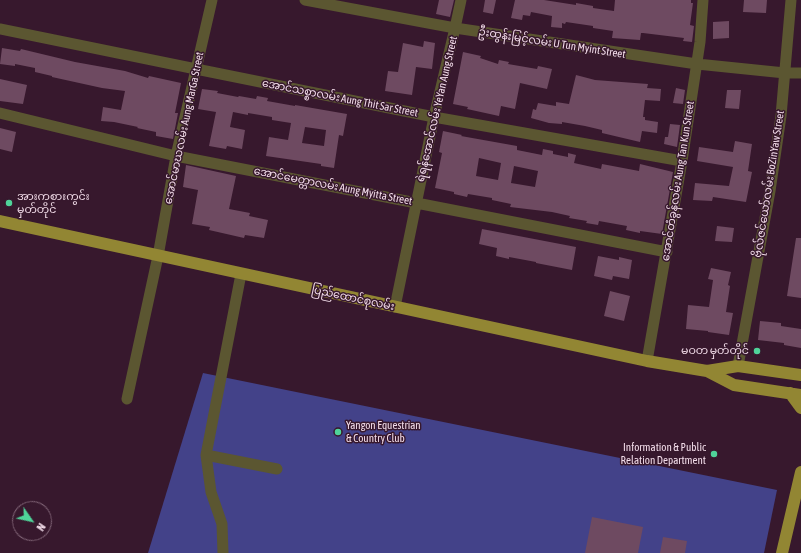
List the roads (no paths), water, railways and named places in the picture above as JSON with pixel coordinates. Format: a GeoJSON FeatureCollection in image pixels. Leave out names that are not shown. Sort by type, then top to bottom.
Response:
{"type":"FeatureCollection","features":[{"type":"Feature","properties":{"kind":"main road","name":"ပြည်ထောင်စုလမ်း"},"geometry":{"type":"LineString","coordinates":[[0,221],[647,361],[707,371],[734,384],[796,394]]}},
{"type":"Feature","properties":{"kind":"main road","name":"ပြည်ထောင်စုလမ်း"},"geometry":{"type":"LineString","coordinates":[[707,371],[738,366],[798,373]]}},
{"type":"Feature","properties":{"kind":"main road"},"geometry":{"type":"LineString","coordinates":[[796,394],[801,408]]}},
{"type":"Feature","properties":{"kind":"main road"},"geometry":{"type":"LineString","coordinates":[[782,553],[799,488],[801,472]]}},
{"type":"Feature","properties":{"kind":"street","name":"အောင်မာဃလမ်း Aung MarGa Street"},"geometry":{"type":"LineString","coordinates":[[127,399],[158,256],[176,156],[212,0]]}},
{"type":"Feature","properties":{"kind":"street","name":"ဦးထွန်းမြင့်လမ်း U Tun Myint Street"},"geometry":{"type":"LineString","coordinates":[[305,0],[455,28],[697,64],[785,74],[801,73]]}},
{"type":"Feature","properties":{"kind":"street","name":"ရဲရန်အောင်လမ်း YeYan Aung Street"},"geometry":{"type":"LineString","coordinates":[[395,307],[434,117],[461,0]]}},
{"type":"Feature","properties":{"kind":"street","name":"အောင်တံခွန်လမ်း Aung Tan Kun Street"},"geometry":{"type":"LineString","coordinates":[[647,361],[682,161],[697,64],[703,0]]}},
{"type":"Feature","properties":{"kind":"street","name":"ဗိုလ်ဇင်ယော်လမ်း BoZinYaw Street"},"geometry":{"type":"LineString","coordinates":[[738,366],[770,191],[781,116],[791,0]]}},
{"type":"Feature","properties":{"kind":"street","name":"အောင်သစ္စာလမ်း Aung Thit Sar Street"},"geometry":{"type":"LineString","coordinates":[[0,29],[434,117],[682,161]]}},
{"type":"Feature","properties":{"kind":"street","name":"အောင်မေတ္တာလမ်း Aung Myitta Street"},"geometry":{"type":"LineString","coordinates":[[0,113],[176,156],[667,252]]}},
{"type":"Feature","properties":{"kind":"street"},"geometry":{"type":"LineString","coordinates":[[223,553],[222,524],[211,492],[206,455],[241,274]]}},
{"type":"Feature","properties":{"kind":"street"},"geometry":{"type":"LineString","coordinates":[[206,455],[277,469]]}},
{"type":"Feature","properties":{"kind":"place","name":"အားကစားကွင်း မှတ်တိုင်"},"geometry":{"type":"Point","coordinates":[9,203]}},
{"type":"Feature","properties":{"kind":"place","name":"မဝတ မှတ်တိုင်"},"geometry":{"type":"Point","coordinates":[757,351]}},
{"type":"Feature","properties":{"kind":"place","name":"Yangon Equestrian & Country Club"},"geometry":{"type":"Point","coordinates":[338,432]}},
{"type":"Feature","properties":{"kind":"place","name":"Information & Public Relation Department"},"geometry":{"type":"Point","coordinates":[714,454]}}]}
